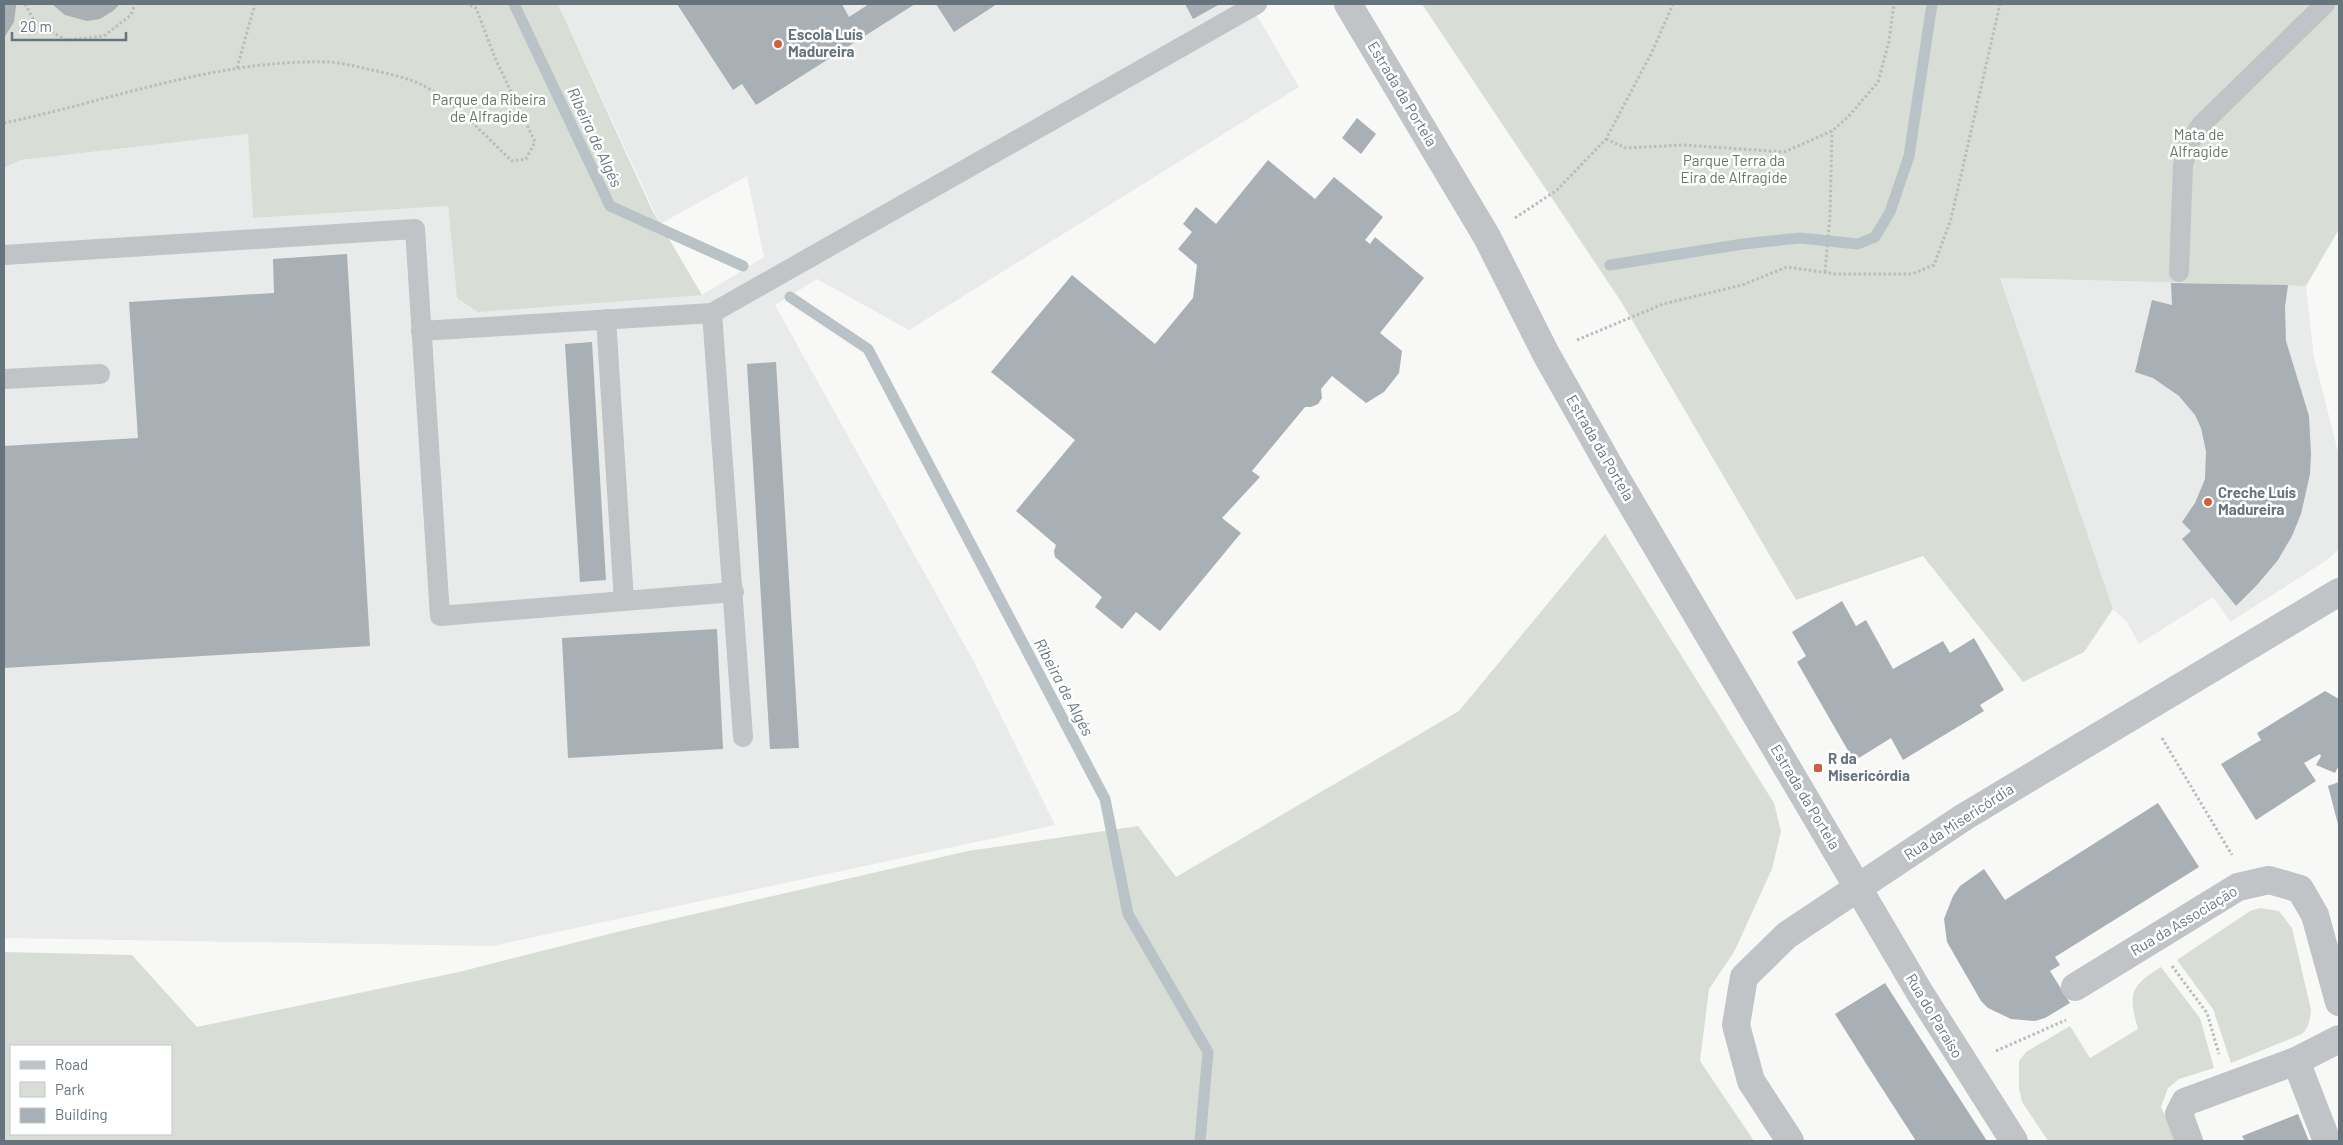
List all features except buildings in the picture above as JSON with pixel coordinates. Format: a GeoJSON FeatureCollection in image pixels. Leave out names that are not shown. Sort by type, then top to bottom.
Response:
{"type":"FeatureCollection","features":[{"type":"Feature","properties":{"kind":"street","name":"Estrada da Portela"},"geometry":{"type":"LineString","coordinates":[[1348,4],[1487,237],[1546,354],[1620,484],[1859,888]]}},
{"type":"Feature","properties":{"kind":"street","name":"Rua da Misericórdia"},"geometry":{"type":"LineString","coordinates":[[1790,1141],[1751,1081],[1736,1025],[1744,978],[1787,935],[1964,817],[2339,592]]}},
{"type":"Feature","properties":{"kind":"street","name":"Rua da Associação"},"geometry":{"type":"LineString","coordinates":[[2075,987],[2238,887],[2269,880],[2300,889],[2315,915],[2339,1002]]}},
{"type":"Feature","properties":{"kind":"street","name":"Rua do Paraíso"},"geometry":{"type":"LineString","coordinates":[[1859,888],[1965,1066],[2014,1141]]}},
{"type":"Feature","properties":{"kind":"street"},"geometry":{"type":"LineString","coordinates":[[2190,1141],[2179,1114],[2185,1102],[2296,1060],[2339,1039]]}},
{"type":"Feature","properties":{"kind":"street"},"geometry":{"type":"LineString","coordinates":[[2296,1060],[2327,1141]]}},
{"type":"Feature","properties":{"kind":"lane"},"geometry":{"type":"LineString","coordinates":[[421,330],[712,313],[1257,4]]}},
{"type":"Feature","properties":{"kind":"lane"},"geometry":{"type":"LineString","coordinates":[[2179,272],[2183,165],[2190,143],[2202,124],[2325,4]]}},
{"type":"Feature","properties":{"kind":"lane"},"geometry":{"type":"LineString","coordinates":[[4,255],[415,229],[440,616],[734,592]]}},
{"type":"Feature","properties":{"kind":"lane"},"geometry":{"type":"LineString","coordinates":[[712,313],[734,592],[743,736]]}},
{"type":"Feature","properties":{"kind":"lane"},"geometry":{"type":"LineString","coordinates":[[606,319],[624,601]]}},
{"type":"Feature","properties":{"kind":"lane"},"geometry":{"type":"LineString","coordinates":[[4,379],[100,374]]}},
{"type":"Feature","properties":{"kind":"path"},"geometry":{"type":"LineString","coordinates":[[25,4],[36,24],[67,40],[104,36],[131,15],[135,4]]}},
{"type":"Feature","properties":{"kind":"path"},"geometry":{"type":"LineString","coordinates":[[237,68],[255,4]]}},
{"type":"Feature","properties":{"kind":"path"},"geometry":{"type":"LineString","coordinates":[[4,123],[128,91],[231,70],[284,62],[329,62],[391,74],[424,86],[461,111],[512,161],[526,159],[535,142],[495,58],[476,8],[467,4]]}},
{"type":"Feature","properties":{"kind":"path"},"geometry":{"type":"LineString","coordinates":[[1487,237],[1557,190],[1606,139],[1652,52],[1673,4]]}},
{"type":"Feature","properties":{"kind":"path"},"geometry":{"type":"LineString","coordinates":[[1606,139],[1626,148],[1683,145],[1784,152],[1832,131],[1848,117],[1878,82],[1889,41],[1894,4]]}},
{"type":"Feature","properties":{"kind":"path"},"geometry":{"type":"LineString","coordinates":[[1546,354],[1662,304],[1742,285],[1787,267],[1825,272],[1912,274],[1934,265],[1951,219],[2000,4]]}},
{"type":"Feature","properties":{"kind":"path"},"geometry":{"type":"LineString","coordinates":[[1825,272],[1830,216],[1832,131]]}},
{"type":"Feature","properties":{"kind":"path"},"geometry":{"type":"LineString","coordinates":[[2159,733],[2235,860],[2238,887]]}},
{"type":"Feature","properties":{"kind":"path"},"geometry":{"type":"LineString","coordinates":[[2170,962],[2207,1014],[2222,1063]]}},
{"type":"Feature","properties":{"kind":"path"},"geometry":{"type":"LineString","coordinates":[[1965,1066],[2088,1010],[2075,987]]}},
{"type":"Feature","properties":{"kind":"shaded area"},"geometry":{"type":"Polygon","coordinates":[[[558,4],[1250,4],[1299,87],[909,330],[817,279],[775,305],[974,662],[1055,825],[492,946],[4,938],[4,168],[21,160],[248,134],[253,218],[448,206],[457,298],[702,295],[764,257],[747,176],[660,224],[558,4]]]}},
{"type":"Feature","properties":{"kind":"shaded area","name":"Creche Luís Madureira"},"geometry":{"type":"Polygon","coordinates":[[[2000,278],[2306,286],[2314,357],[2339,456],[2339,548],[2337,551],[2327,560],[2230,622],[2213,597],[2139,644],[2127,622],[2113,609],[2000,278]]]}},
{"type":"Feature","properties":{"kind":"green space","name":"Parque da Ribeira de Alfragide"},"geometry":{"type":"Polygon","coordinates":[[[4,4],[558,4],[652,210],[702,295],[478,312],[457,298],[448,206],[253,218],[248,134],[21,160],[4,168],[4,4]]]}},
{"type":"Feature","properties":{"kind":"green space","name":"Parque Terra da Eira de Alfragide"},"geometry":{"type":"Polygon","coordinates":[[[1422,4],[2339,4],[2339,229],[2306,286],[2000,278],[2113,609],[2084,652],[2023,682],[1923,556],[1796,600],[1622,303],[1422,4]]]}},
{"type":"Feature","properties":{"kind":"green space"},"geometry":{"type":"Polygon","coordinates":[[[1605,534],[1774,803],[1781,831],[1772,869],[1734,952],[1709,989],[1700,1061],[1754,1141],[4,1141],[4,952],[132,955],[197,1027],[459,972],[621,931],[968,851],[1138,826],[1176,877],[1459,711],[1605,534]]]}},
{"type":"Feature","properties":{"kind":"green space"},"geometry":{"type":"Polygon","coordinates":[[[2260,908],[2279,911],[2292,928],[2311,1010],[2310,1017],[2308,1026],[2302,1034],[2231,1063],[2213,1009],[2177,960],[2250,911],[2260,908]]]}},
{"type":"Feature","properties":{"kind":"green space"},"geometry":{"type":"Polygon","coordinates":[[[2161,967],[2200,1018],[2214,1068],[2179,1079],[2168,1088],[2161,1107],[2177,1141],[2048,1141],[2022,1102],[2019,1088],[2019,1061],[2026,1052],[2070,1026],[2090,1058],[2138,1029],[2133,1007],[2134,992],[2143,980],[2161,967]]]}},
{"type":"Feature","properties":{"kind":"waterway","name":"Ribeira de Algés"},"geometry":{"type":"LineString","coordinates":[[514,4],[610,206],[743,266]]}},
{"type":"Feature","properties":{"kind":"waterway"},"geometry":{"type":"LineString","coordinates":[[1610,265],[1743,244],[1800,238],[1858,244],[1875,237],[1890,212],[1909,156],[1932,4]]}},
{"type":"Feature","properties":{"kind":"waterway","name":"Ribeira de Algés"},"geometry":{"type":"LineString","coordinates":[[790,297],[868,349],[1105,799],[1128,914],[1208,1052],[1200,1141]]}},
{"type":"Feature","properties":{"kind":"place","name":"Escola Luís Madureira"},"geometry":{"type":"Point","coordinates":[778,44]}},
{"type":"Feature","properties":{"kind":"place","name":"Creche Luís Madureira"},"geometry":{"type":"Point","coordinates":[2208,502]}},
{"type":"Feature","properties":{"kind":"place","name":"R da Misericórdia"},"geometry":{"type":"Point","coordinates":[1818,768]}},
{"type":"Feature","properties":{"kind":"park label","name":"Mata de Alfragide"},"geometry":{"type":"Point","coordinates":[2199,144]}}]}
